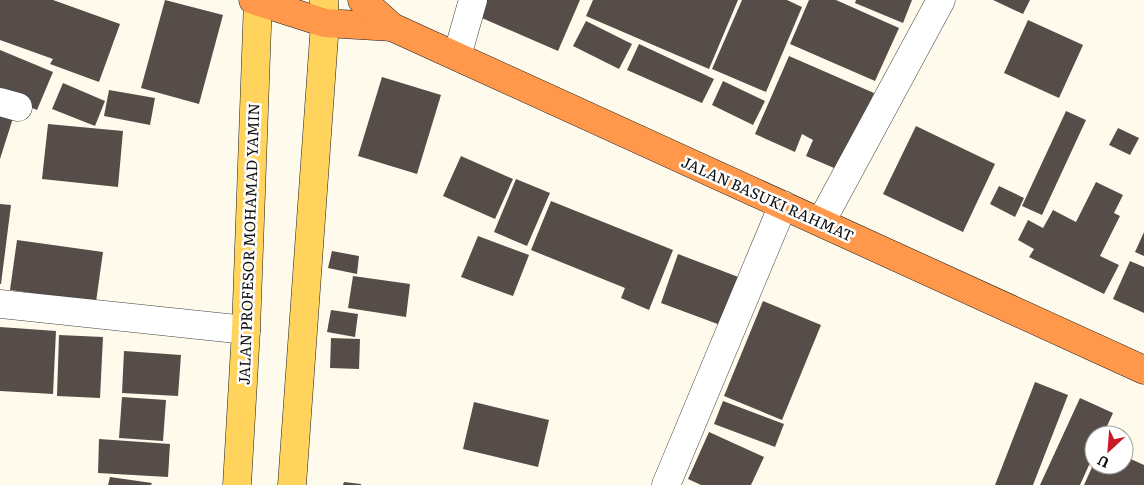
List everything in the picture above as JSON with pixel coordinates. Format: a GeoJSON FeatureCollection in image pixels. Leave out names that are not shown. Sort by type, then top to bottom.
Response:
{"type":"FeatureCollection","features":[{"type":"Feature","properties":{"kind":"highway"},"geometry":{"type":"LineString","coordinates":[[362,0],[392,27]]}},
{"type":"Feature","properties":{"kind":"highway"},"geometry":{"type":"LineString","coordinates":[[256,1],[325,11],[392,27]]}},
{"type":"Feature","properties":{"kind":"highway","name":"JALAN BASUKI RAHMAT"},"geometry":{"type":"LineString","coordinates":[[392,27],[1144,370]]}},
{"type":"Feature","properties":{"kind":"main road","name":"JALAN PROFESOR MOHAMAD YAMIN"},"geometry":{"type":"LineString","coordinates":[[237,485],[246,330],[256,1]]}},
{"type":"Feature","properties":{"kind":"main road"},"geometry":{"type":"LineString","coordinates":[[292,485],[325,11]]}},
{"type":"Feature","properties":{"kind":"street"},"geometry":{"type":"LineString","coordinates":[[457,56],[473,0]]}},
{"type":"Feature","properties":{"kind":"street"},"geometry":{"type":"LineString","coordinates":[[822,222],[941,0]]}},
{"type":"Feature","properties":{"kind":"street"},"geometry":{"type":"LineString","coordinates":[[666,485],[783,206]]}},
{"type":"Feature","properties":{"kind":"street"},"geometry":{"type":"LineString","coordinates":[[0,304],[246,330]]}},
{"type":"Feature","properties":{"kind":"building"},"geometry":{"type":"Polygon","coordinates":[[[0,0],[53,0],[120,24],[99,82],[50,64],[53,59],[0,40],[0,0]]]}},
{"type":"Feature","properties":{"kind":"building"},"geometry":{"type":"Polygon","coordinates":[[[165,0],[223,15],[199,104],[141,88],[165,0]]]}},
{"type":"Feature","properties":{"kind":"building"},"geometry":{"type":"Polygon","coordinates":[[[481,0],[580,0],[558,51],[475,15],[481,0]]]}},
{"type":"Feature","properties":{"kind":"building"},"geometry":{"type":"Polygon","coordinates":[[[593,0],[738,0],[709,69],[586,16],[593,0]]]}},
{"type":"Feature","properties":{"kind":"building"},"geometry":{"type":"Polygon","coordinates":[[[742,0],[787,0],[802,7],[766,92],[712,69],[742,0]]]}},
{"type":"Feature","properties":{"kind":"building"},"geometry":{"type":"Polygon","coordinates":[[[809,0],[836,0],[899,28],[875,81],[790,44],[809,0]]]}},
{"type":"Feature","properties":{"kind":"building"},"geometry":{"type":"Polygon","coordinates":[[[856,0],[912,0],[903,23],[855,3],[856,0]]]}},
{"type":"Feature","properties":{"kind":"building"},"geometry":{"type":"Polygon","coordinates":[[[993,0],[1030,0],[1023,14],[993,0]]]}},
{"type":"Feature","properties":{"kind":"building"},"geometry":{"type":"Polygon","coordinates":[[[1028,20],[1083,45],[1059,98],[1004,73],[1028,20]]]}},
{"type":"Feature","properties":{"kind":"building"},"geometry":{"type":"Polygon","coordinates":[[[586,21],[632,44],[619,69],[573,46],[586,21]]]}},
{"type":"Feature","properties":{"kind":"building"},"geometry":{"type":"Polygon","coordinates":[[[639,44],[714,79],[702,103],[627,70],[639,44]]]}},
{"type":"Feature","properties":{"kind":"building"},"geometry":{"type":"Polygon","coordinates":[[[0,50],[53,72],[37,110],[0,95],[0,50]]]}},
{"type":"Feature","properties":{"kind":"building"},"geometry":{"type":"Polygon","coordinates":[[[789,56],[874,93],[841,171],[806,156],[813,140],[802,134],[795,152],[755,134],[789,56]]]}},
{"type":"Feature","properties":{"kind":"building"},"geometry":{"type":"Polygon","coordinates":[[[382,77],[441,95],[417,174],[358,156],[382,77]]]}},
{"type":"Feature","properties":{"kind":"building"},"geometry":{"type":"Polygon","coordinates":[[[723,81],[765,101],[753,125],[712,105],[723,81]]]}},
{"type":"Feature","properties":{"kind":"building"},"geometry":{"type":"Polygon","coordinates":[[[63,83],[105,101],[95,126],[52,109],[63,83]]]}},
{"type":"Feature","properties":{"kind":"building"},"geometry":{"type":"Polygon","coordinates":[[[109,90],[155,98],[150,125],[104,116],[109,90]]]}},
{"type":"Feature","properties":{"kind":"building"},"geometry":{"type":"Polygon","coordinates":[[[0,111],[14,115],[0,159],[0,111]]]}},
{"type":"Feature","properties":{"kind":"building"},"geometry":{"type":"Polygon","coordinates":[[[1066,111],[1086,120],[1042,215],[1022,206],[1066,111]]]}},
{"type":"Feature","properties":{"kind":"building"},"geometry":{"type":"Polygon","coordinates":[[[48,124],[123,131],[118,187],[42,179],[48,124]]]}},
{"type":"Feature","properties":{"kind":"building"},"geometry":{"type":"Polygon","coordinates":[[[916,126],[995,164],[963,232],[883,194],[916,126]]]}},
{"type":"Feature","properties":{"kind":"building"},"geometry":{"type":"Polygon","coordinates":[[[1118,128],[1139,138],[1130,155],[1109,145],[1118,128]]]}},
{"type":"Feature","properties":{"kind":"building"},"geometry":{"type":"Polygon","coordinates":[[[461,156],[513,179],[495,219],[443,196],[461,156]]]}},
{"type":"Feature","properties":{"kind":"building"},"geometry":{"type":"Polygon","coordinates":[[[516,179],[550,193],[527,246],[494,232],[516,179]]]}},
{"type":"Feature","properties":{"kind":"building"},"geometry":{"type":"Polygon","coordinates":[[[1096,182],[1123,195],[1114,213],[1120,216],[1100,256],[1119,265],[1104,294],[1029,257],[1034,249],[1018,240],[1028,220],[1043,228],[1053,210],[1076,222],[1096,182]]]}},
{"type":"Feature","properties":{"kind":"building"},"geometry":{"type":"Polygon","coordinates":[[[999,186],[1024,198],[1015,217],[990,204],[999,186]]]}},
{"type":"Feature","properties":{"kind":"building"},"geometry":{"type":"Polygon","coordinates":[[[551,201],[673,250],[649,310],[621,298],[625,288],[531,250],[551,201]]]}},
{"type":"Feature","properties":{"kind":"building"},"geometry":{"type":"Polygon","coordinates":[[[0,204],[11,205],[1,284],[0,284],[0,204]]]}},
{"type":"Feature","properties":{"kind":"building"},"geometry":{"type":"Polygon","coordinates":[[[1144,232],[1144,256],[1135,252],[1144,232]]]}},
{"type":"Feature","properties":{"kind":"building"},"geometry":{"type":"Polygon","coordinates":[[[478,236],[529,255],[513,296],[461,277],[478,236]]]}},
{"type":"Feature","properties":{"kind":"building"},"geometry":{"type":"Polygon","coordinates":[[[17,240],[103,252],[96,302],[10,290],[17,240]]]}},
{"type":"Feature","properties":{"kind":"building"},"geometry":{"type":"Polygon","coordinates":[[[332,251],[359,256],[357,274],[328,268],[332,251]]]}},
{"type":"Feature","properties":{"kind":"building"},"geometry":{"type":"Polygon","coordinates":[[[678,254],[741,278],[723,326],[661,303],[678,254]]]}},
{"type":"Feature","properties":{"kind":"building"},"geometry":{"type":"Polygon","coordinates":[[[1130,261],[1144,267],[1144,313],[1113,299],[1130,261]]]}},
{"type":"Feature","properties":{"kind":"building"},"geometry":{"type":"Polygon","coordinates":[[[353,276],[410,284],[406,317],[348,308],[353,276]]]}},
{"type":"Feature","properties":{"kind":"building"},"geometry":{"type":"Polygon","coordinates":[[[763,301],[821,325],[782,420],[724,396],[763,301]]]}},
{"type":"Feature","properties":{"kind":"building"},"geometry":{"type":"Polygon","coordinates":[[[331,310],[358,314],[355,337],[327,332],[331,310]]]}},
{"type":"Feature","properties":{"kind":"building"},"geometry":{"type":"Polygon","coordinates":[[[0,327],[56,331],[53,394],[0,391],[0,327]]]}},
{"type":"Feature","properties":{"kind":"building"},"geometry":{"type":"Polygon","coordinates":[[[59,335],[103,337],[100,398],[57,396],[59,335]]]}},
{"type":"Feature","properties":{"kind":"building"},"geometry":{"type":"Polygon","coordinates":[[[331,338],[360,339],[359,369],[330,368],[331,338]]]}},
{"type":"Feature","properties":{"kind":"building"},"geometry":{"type":"Polygon","coordinates":[[[124,351],[181,355],[178,396],[122,393],[124,351]]]}},
{"type":"Feature","properties":{"kind":"building"},"geometry":{"type":"Polygon","coordinates":[[[1035,382],[1068,395],[1033,485],[995,485],[1035,382]]]}},
{"type":"Feature","properties":{"kind":"building"},"geometry":{"type":"Polygon","coordinates":[[[122,397],[166,400],[163,441],[119,438],[122,397]]]}},
{"type":"Feature","properties":{"kind":"building"},"geometry":{"type":"Polygon","coordinates":[[[1080,398],[1113,413],[1108,425],[1084,425],[1085,475],[1080,485],[1040,485],[1080,398]]]}},
{"type":"Feature","properties":{"kind":"building"},"geometry":{"type":"Polygon","coordinates":[[[723,401],[784,424],[775,447],[714,424],[723,401]]]}},
{"type":"Feature","properties":{"kind":"building"},"geometry":{"type":"Polygon","coordinates":[[[474,402],[549,420],[538,467],[463,449],[474,402]]]}},
{"type":"Feature","properties":{"kind":"building"},"geometry":{"type":"Polygon","coordinates":[[[709,432],[764,457],[751,485],[701,485],[688,479],[709,432]]]}},
{"type":"Feature","properties":{"kind":"building"},"geometry":{"type":"Polygon","coordinates":[[[99,439],[170,444],[168,477],[98,473],[99,439]]]}},
{"type":"Feature","properties":{"kind":"building"},"geometry":{"type":"Polygon","coordinates":[[[1134,460],[1144,465],[1144,485],[1084,485],[1088,475],[1134,475],[1134,460]]]}},
{"type":"Feature","properties":{"kind":"building"},"geometry":{"type":"Polygon","coordinates":[[[110,477],[152,483],[151,485],[108,485],[110,477]]]}},
{"type":"Feature","properties":{"kind":"building"},"geometry":{"type":"Polygon","coordinates":[[[344,482],[361,484],[361,485],[343,485],[344,482]]]}}]}
